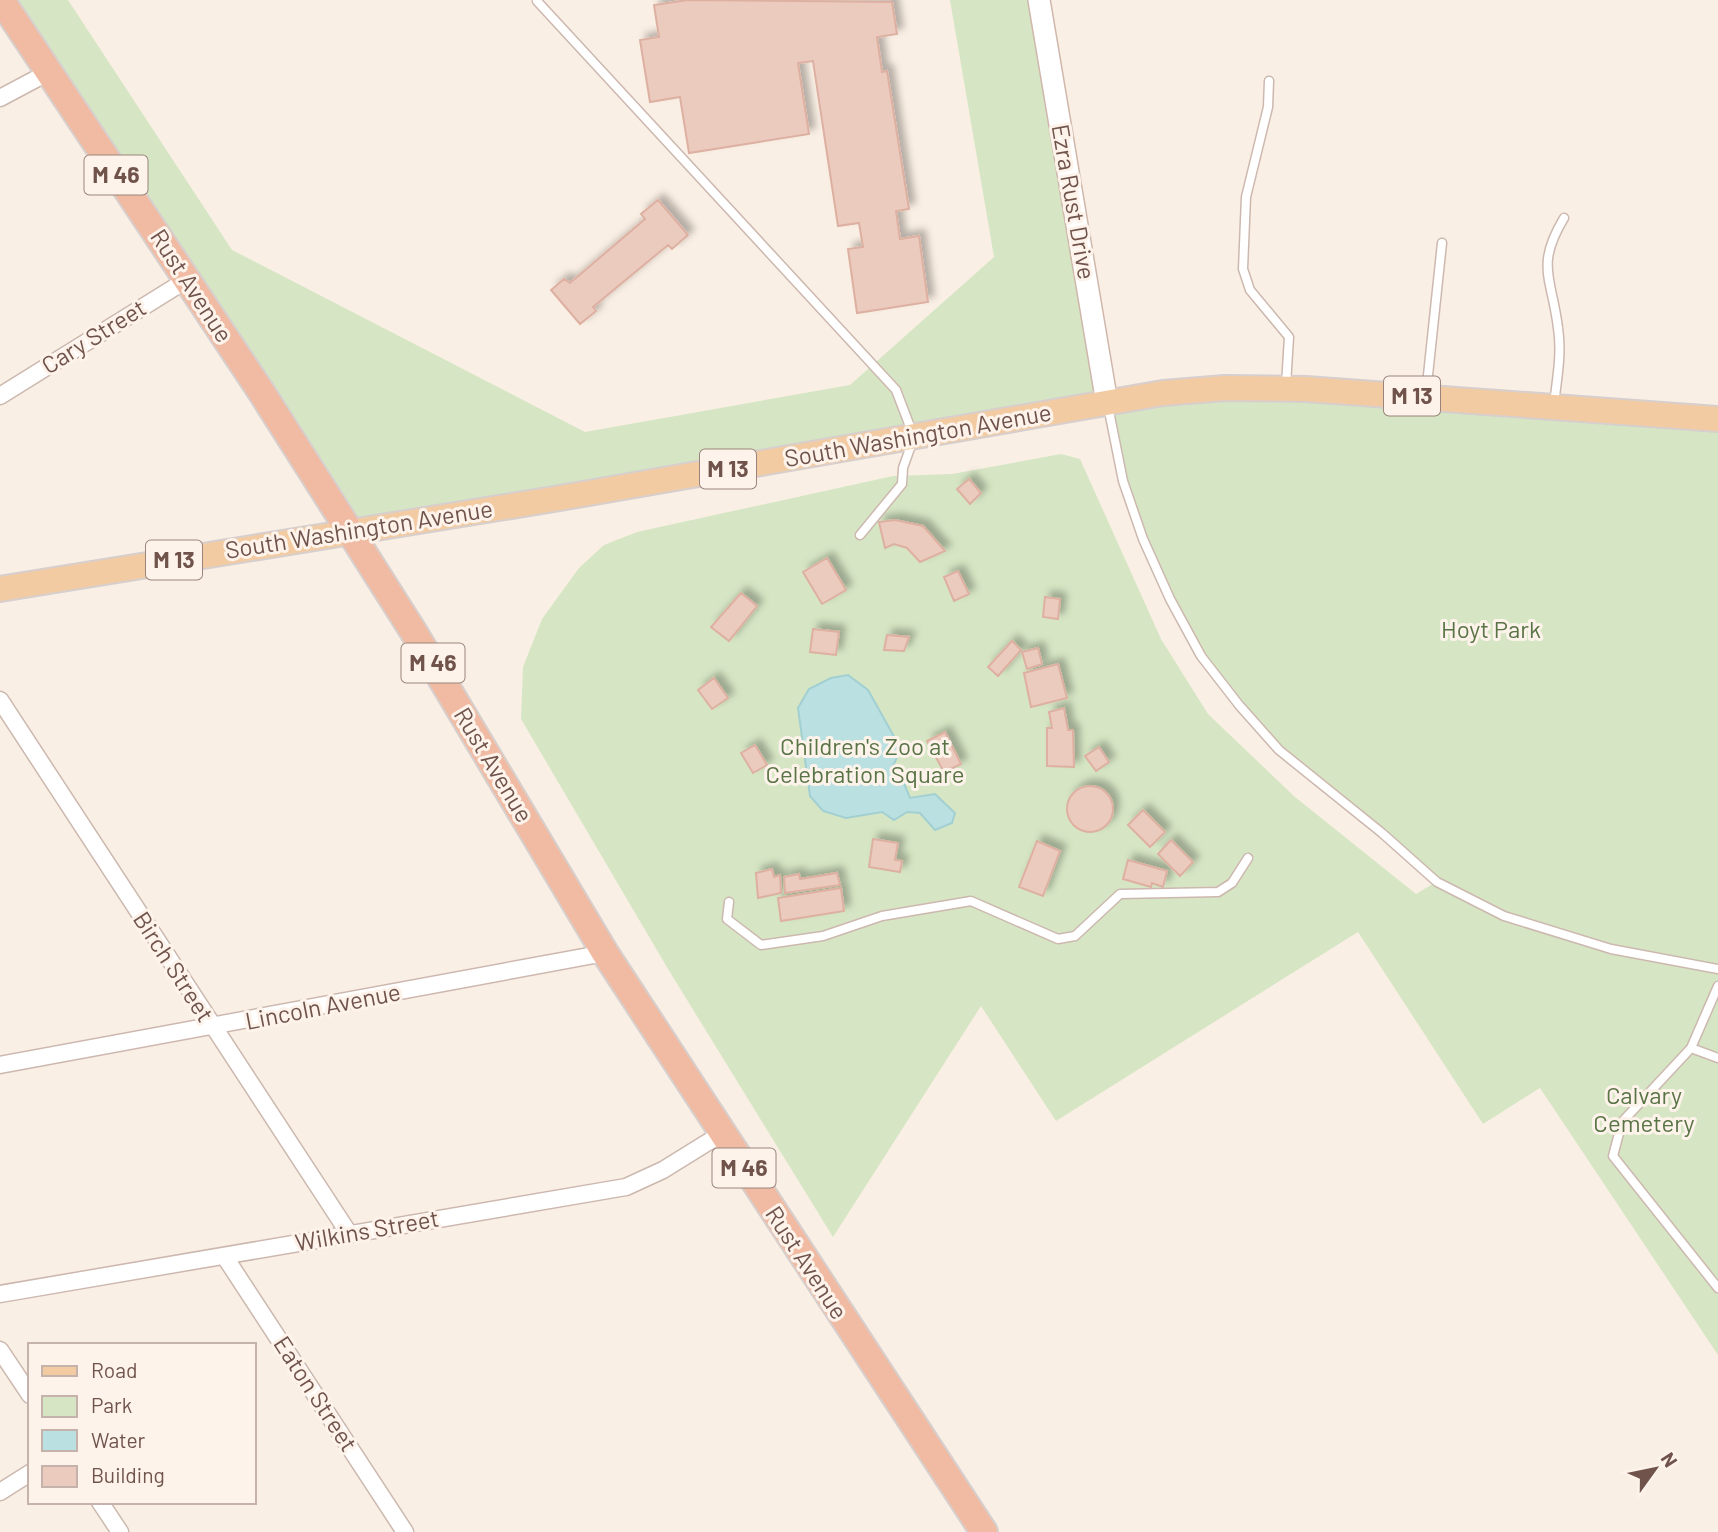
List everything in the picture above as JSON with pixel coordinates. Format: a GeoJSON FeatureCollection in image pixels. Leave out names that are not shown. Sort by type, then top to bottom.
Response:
{"type":"FeatureCollection","features":[{"type":"Feature","properties":{"kind":"highway","name":"Rust Avenue"},"geometry":{"type":"LineString","coordinates":[[1,0],[47,73],[188,279],[474,731],[605,953],[984,1532]]}},
{"type":"Feature","properties":{"kind":"main road","name":"Ezra Rust Drive"},"geometry":{"type":"LineString","coordinates":[[1039,0],[1107,403]]}},
{"type":"Feature","properties":{"kind":"main road","name":"South Washington Avenue"},"geometry":{"type":"LineString","coordinates":[[0,589],[1176,392],[1286,388],[1718,419]]}},
{"type":"Feature","properties":{"kind":"street"},"geometry":{"type":"LineString","coordinates":[[0,98],[47,73]]}},
{"type":"Feature","properties":{"kind":"street","name":"Cary Street"},"geometry":{"type":"LineString","coordinates":[[0,396],[188,279]]}},
{"type":"Feature","properties":{"kind":"street","name":"Birch Street"},"geometry":{"type":"LineString","coordinates":[[0,700],[348,1232]]}},
{"type":"Feature","properties":{"kind":"street","name":"Lincoln Avenue"},"geometry":{"type":"LineString","coordinates":[[0,1065],[214,1028],[605,953]]}},
{"type":"Feature","properties":{"kind":"street","name":"Wilkins Street"},"geometry":{"type":"LineString","coordinates":[[0,1294],[225,1257],[348,1232],[626,1187],[663,1170],[721,1133]]}},
{"type":"Feature","properties":{"kind":"street","name":"Eaton Street"},"geometry":{"type":"LineString","coordinates":[[225,1257],[405,1532]]}},
{"type":"Feature","properties":{"kind":"street"},"geometry":{"type":"LineString","coordinates":[[0,1350],[28,1392]]}},
{"type":"Feature","properties":{"kind":"street"},"geometry":{"type":"LineString","coordinates":[[0,1492],[28,1474]]}},
{"type":"Feature","properties":{"kind":"street"},"geometry":{"type":"LineString","coordinates":[[101,1504],[120,1532]]}},
{"type":"Feature","properties":{"kind":"lane"},"geometry":{"type":"LineString","coordinates":[[537,1],[896,390],[914,437],[902,484],[860,535]]}},
{"type":"Feature","properties":{"kind":"lane"},"geometry":{"type":"LineString","coordinates":[[1269,81],[1268,107],[1247,197],[1243,269],[1250,289],[1289,337],[1286,388]]}},
{"type":"Feature","properties":{"kind":"lane"},"geometry":{"type":"LineString","coordinates":[[1554,407],[1560,345],[1546,263],[1549,247],[1564,218]]}},
{"type":"Feature","properties":{"kind":"lane"},"geometry":{"type":"LineString","coordinates":[[1425,397],[1441,243]]}},
{"type":"Feature","properties":{"kind":"lane"},"geometry":{"type":"LineString","coordinates":[[1107,403],[1123,481],[1143,539],[1170,599],[1201,656],[1279,750],[1382,833],[1437,882],[1504,916],[1611,949],[1718,970]]}},
{"type":"Feature","properties":{"kind":"lane"},"geometry":{"type":"LineString","coordinates":[[729,902],[727,919],[761,945],[823,936],[883,916],[971,901],[1058,939],[1075,936],[1120,894],[1218,892],[1232,883],[1248,858]]}},
{"type":"Feature","properties":{"kind":"lane"},"geometry":{"type":"LineString","coordinates":[[1718,986],[1691,1048],[1622,1122],[1614,1156],[1718,1288]]}},
{"type":"Feature","properties":{"kind":"lane"},"geometry":{"type":"LineString","coordinates":[[1691,1048],[1718,1058]]}},
{"type":"Feature","properties":{"kind":"green space"},"geometry":{"type":"Polygon","coordinates":[[[1,0],[68,0],[232,250],[585,432],[850,385],[994,257],[950,0],[1039,0],[1107,403],[349,531],[1,0]]]}},
{"type":"Feature","properties":{"kind":"green space"},"geometry":{"type":"Polygon","coordinates":[[[1163,393],[1718,419],[1718,1355],[1540,1088],[1483,1124],[1358,932],[1056,1121],[981,1006],[833,1237],[668,969],[521,719],[523,667],[542,619],[579,568],[604,545],[637,532],[893,476],[952,474],[1061,454],[1080,459],[1161,639],[1208,714],[1295,797],[1416,894],[1436,882],[1279,750],[1201,656],[1170,599],[1123,481],[1107,403],[1163,393]]]}},
{"type":"Feature","properties":{"kind":"water"},"geometry":{"type":"Polygon","coordinates":[[[848,675],[868,690],[901,749],[890,772],[903,781],[910,798],[935,794],[955,813],[952,823],[935,830],[920,813],[907,812],[894,820],[882,812],[846,818],[823,811],[810,796],[798,708],[809,689],[831,678],[848,675]]]}},
{"type":"Feature","properties":{"kind":"building"},"geometry":{"type":"Polygon","coordinates":[[[688,0],[892,2],[897,34],[877,37],[882,72],[887,71],[909,209],[896,211],[900,239],[919,236],[928,302],[857,313],[848,249],[863,247],[859,223],[838,226],[813,61],[798,63],[809,134],[689,153],[680,97],[650,102],[640,40],[659,37],[654,5],[688,0]]]}},
{"type":"Feature","properties":{"kind":"building"},"geometry":{"type":"Polygon","coordinates":[[[658,200],[688,235],[672,249],[668,245],[593,307],[596,311],[580,324],[551,290],[564,279],[570,283],[645,219],[641,214],[658,200]]]}},
{"type":"Feature","properties":{"kind":"building"},"geometry":{"type":"Polygon","coordinates":[[[969,479],[981,493],[970,504],[957,489],[969,479]]]}},
{"type":"Feature","properties":{"kind":"building"},"geometry":{"type":"Polygon","coordinates":[[[895,520],[923,526],[945,551],[920,562],[907,548],[894,544],[885,548],[879,522],[895,520]]]}},
{"type":"Feature","properties":{"kind":"building"},"geometry":{"type":"Polygon","coordinates":[[[827,558],[846,590],[822,604],[803,572],[827,558]]]}},
{"type":"Feature","properties":{"kind":"building"},"geometry":{"type":"Polygon","coordinates":[[[958,571],[969,594],[954,601],[944,577],[958,571]]]}},
{"type":"Feature","properties":{"kind":"building"},"geometry":{"type":"Polygon","coordinates":[[[741,593],[757,606],[729,641],[711,627],[741,593]]]}},
{"type":"Feature","properties":{"kind":"building"},"geometry":{"type":"Polygon","coordinates":[[[1045,597],[1060,599],[1058,619],[1043,617],[1045,597]]]}},
{"type":"Feature","properties":{"kind":"building"},"geometry":{"type":"Polygon","coordinates":[[[813,629],[839,632],[836,655],[810,652],[813,629]]]}},
{"type":"Feature","properties":{"kind":"building"},"geometry":{"type":"Polygon","coordinates":[[[887,635],[909,637],[904,651],[884,650],[887,635]]]}},
{"type":"Feature","properties":{"kind":"building"},"geometry":{"type":"Polygon","coordinates":[[[1012,641],[1021,650],[998,676],[988,667],[1012,641]]]}},
{"type":"Feature","properties":{"kind":"building"},"geometry":{"type":"Polygon","coordinates":[[[1038,648],[1042,664],[1027,669],[1022,652],[1038,648]]]}},
{"type":"Feature","properties":{"kind":"building"},"geometry":{"type":"Polygon","coordinates":[[[1058,664],[1067,698],[1031,707],[1024,673],[1058,664]]]}},
{"type":"Feature","properties":{"kind":"building"},"geometry":{"type":"Polygon","coordinates":[[[714,678],[728,698],[712,709],[698,690],[714,678]]]}},
{"type":"Feature","properties":{"kind":"building"},"geometry":{"type":"Polygon","coordinates":[[[1064,708],[1068,730],[1073,730],[1074,767],[1047,766],[1047,728],[1052,728],[1049,712],[1064,708]]]}},
{"type":"Feature","properties":{"kind":"building"},"geometry":{"type":"Polygon","coordinates":[[[945,732],[961,764],[944,772],[927,741],[945,732]]]}},
{"type":"Feature","properties":{"kind":"building"},"geometry":{"type":"Polygon","coordinates":[[[755,745],[767,765],[753,773],[741,753],[755,745]]]}},
{"type":"Feature","properties":{"kind":"building"},"geometry":{"type":"Polygon","coordinates":[[[1099,747],[1109,762],[1096,771],[1085,756],[1099,747]]]}},
{"type":"Feature","properties":{"kind":"building"},"geometry":{"type":"Polygon","coordinates":[[[1090,786],[1107,792],[1113,809],[1107,826],[1090,832],[1073,826],[1067,809],[1073,792],[1090,786]]]}},
{"type":"Feature","properties":{"kind":"building"},"geometry":{"type":"Polygon","coordinates":[[[1143,810],[1165,832],[1150,847],[1128,825],[1143,810]]]}},
{"type":"Feature","properties":{"kind":"building"},"geometry":{"type":"Polygon","coordinates":[[[873,839],[898,843],[895,860],[902,861],[900,872],[869,867],[873,839]]]}},
{"type":"Feature","properties":{"kind":"building"},"geometry":{"type":"Polygon","coordinates":[[[1171,840],[1193,862],[1180,876],[1158,854],[1171,840]]]}},
{"type":"Feature","properties":{"kind":"building"},"geometry":{"type":"Polygon","coordinates":[[[1037,841],[1060,851],[1043,896],[1019,887],[1037,841]]]}},
{"type":"Feature","properties":{"kind":"building"},"geometry":{"type":"Polygon","coordinates":[[[1128,860],[1167,871],[1163,887],[1152,883],[1151,887],[1123,879],[1128,860]]]}},
{"type":"Feature","properties":{"kind":"building"},"geometry":{"type":"Polygon","coordinates":[[[772,869],[774,877],[780,875],[781,893],[758,898],[756,873],[772,869]]]}},
{"type":"Feature","properties":{"kind":"building"},"geometry":{"type":"Polygon","coordinates":[[[837,873],[840,885],[785,893],[784,877],[799,874],[800,879],[837,873]]]}},
{"type":"Feature","properties":{"kind":"building"},"geometry":{"type":"Polygon","coordinates":[[[841,888],[844,911],[781,921],[778,898],[841,888]]]}},
{"type":"Feature","properties":{"kind":"park label","name":"Hoyt Park"},"geometry":{"type":"Point","coordinates":[1491,630]}},
{"type":"Feature","properties":{"kind":"park label","name":"Children's Zoo at Celebration Square"},"geometry":{"type":"Point","coordinates":[865,761]}},
{"type":"Feature","properties":{"kind":"park label","name":"Calvary Cemetery"},"geometry":{"type":"Point","coordinates":[1644,1110]}}]}
